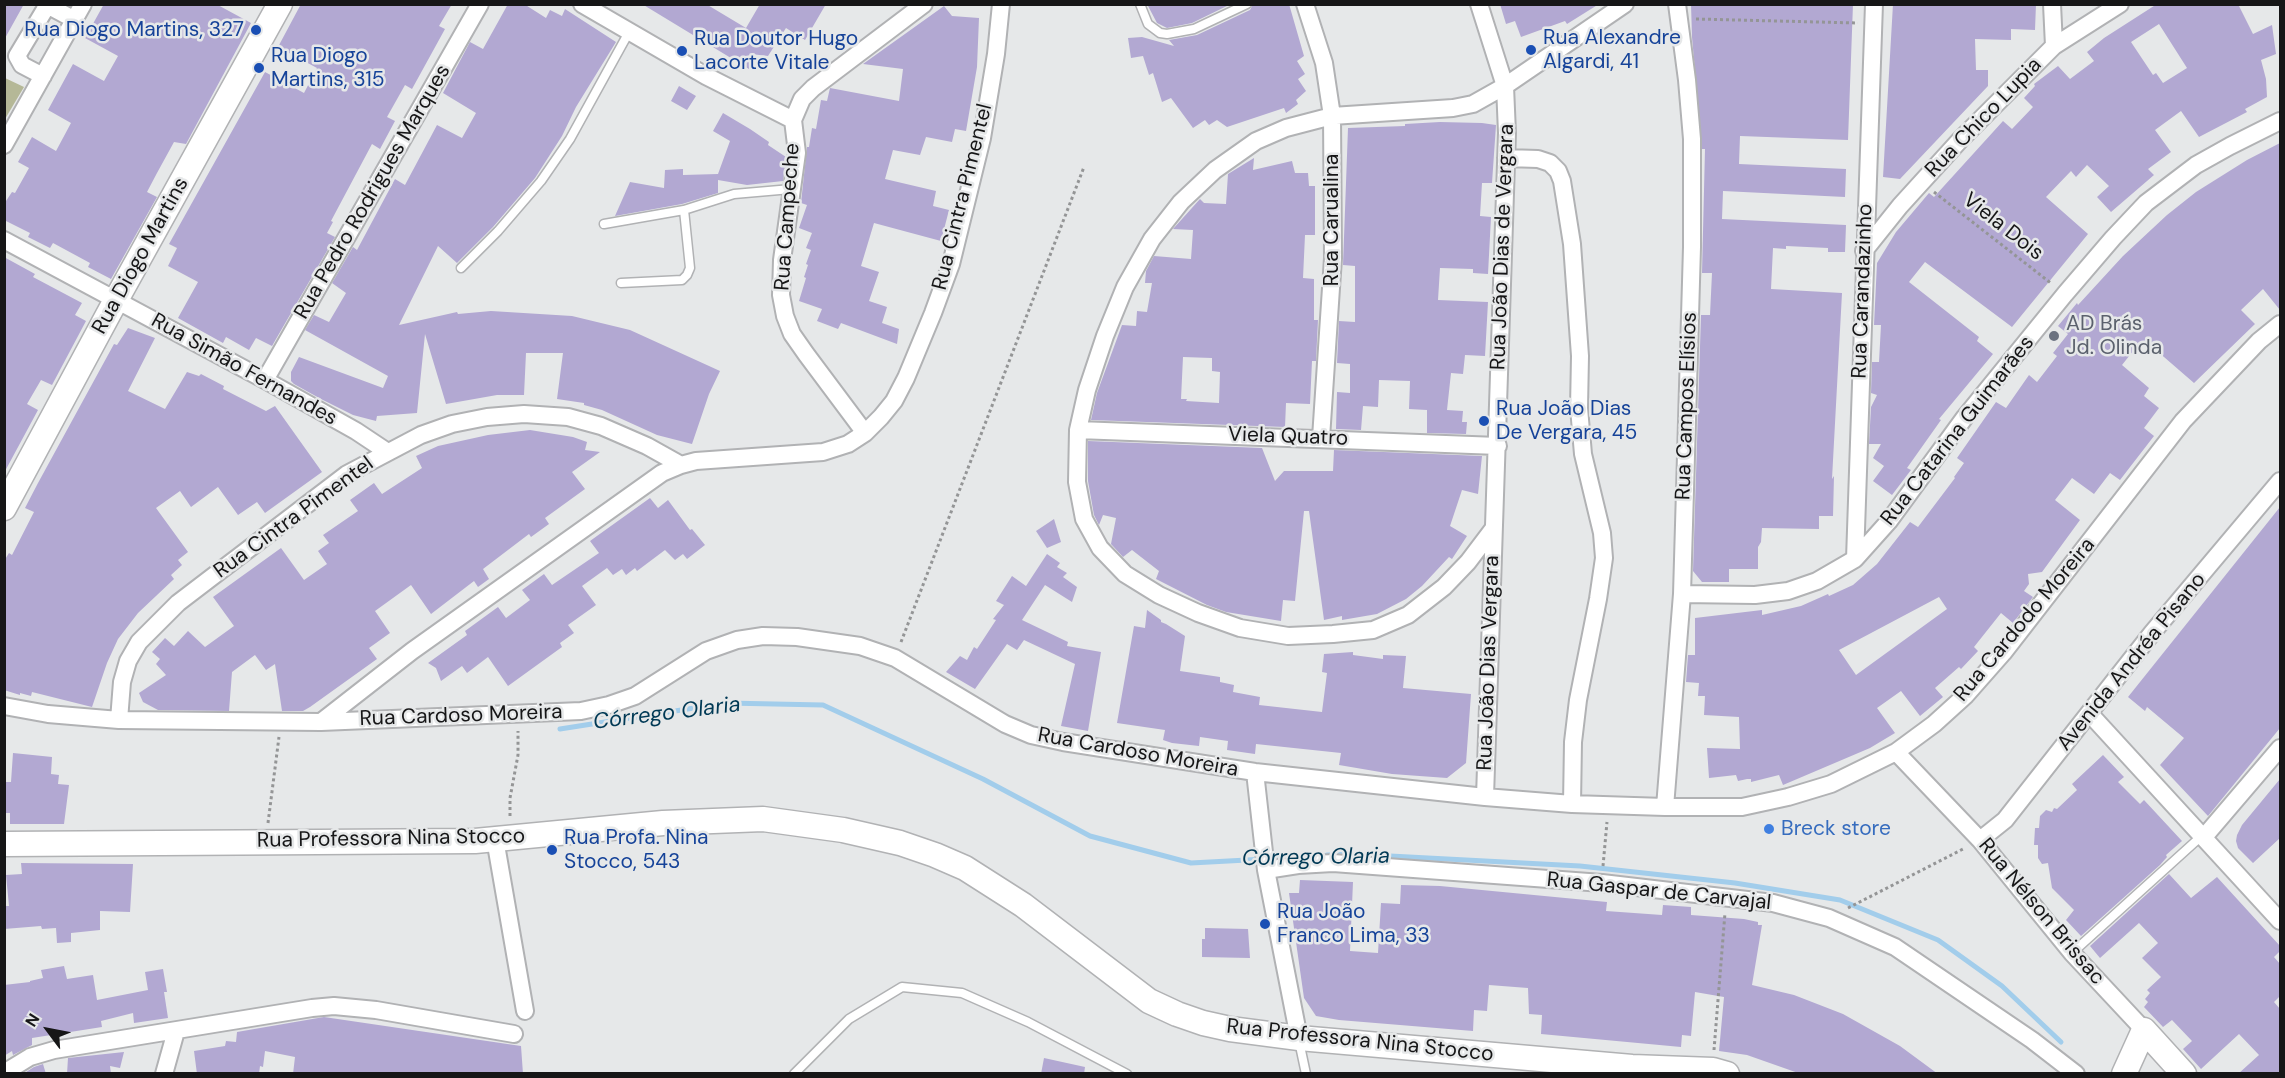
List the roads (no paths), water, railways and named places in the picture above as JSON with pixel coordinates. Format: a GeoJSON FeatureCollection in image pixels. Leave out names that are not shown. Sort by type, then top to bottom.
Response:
{"type":"FeatureCollection","features":[{"type":"Feature","properties":{"kind":"street"},"geometry":{"type":"LineString","coordinates":[[4,145],[83,4]]}},
{"type":"Feature","properties":{"kind":"street","name":"Rua Diogo Martins"},"geometry":{"type":"LineString","coordinates":[[4,508],[280,4]]}},
{"type":"Feature","properties":{"kind":"street","name":"Rua Pedro Rodrigues Marques"},"geometry":{"type":"LineString","coordinates":[[265,380],[480,4]]}},
{"type":"Feature","properties":{"kind":"street"},"geometry":{"type":"LineString","coordinates":[[582,4],[706,76],[793,120],[802,99],[813,88],[924,4]]}},
{"type":"Feature","properties":{"kind":"street","name":"Rua Cintra Pimentel"},"geometry":{"type":"LineString","coordinates":[[321,722],[412,651],[662,473],[696,461],[823,452],[848,444],[865,433],[894,401],[906,378],[951,264],[981,138],[996,54],[1001,4]]}},
{"type":"Feature","properties":{"kind":"street","name":"Rua Carualina"},"geometry":{"type":"LineString","coordinates":[[1305,4],[1324,63],[1332,116],[1333,258],[1322,438]]}},
{"type":"Feature","properties":{"kind":"street","name":"Rua João Dias de Vergara"},"geometry":{"type":"LineString","coordinates":[[1479,4],[1504,86],[1506,158],[1498,446],[1493,530]]}},
{"type":"Feature","properties":{"kind":"street"},"geometry":{"type":"LineString","coordinates":[[1493,530],[1468,562],[1444,587],[1408,615],[1372,630],[1288,636],[1240,628],[1198,613],[1159,595],[1125,574],[1100,548],[1084,519],[1077,482],[1078,430],[1087,390],[1105,336],[1125,287],[1152,239],[1181,202],[1215,170],[1256,141],[1286,128],[1332,116],[1453,108],[1473,104],[1504,86],[1625,4]]}},
{"type":"Feature","properties":{"kind":"street","name":"Rua Carandazinho"},"geometry":{"type":"LineString","coordinates":[[1855,558],[1874,4]]}},
{"type":"Feature","properties":{"kind":"street"},"geometry":{"type":"LineString","coordinates":[[2052,4],[2054,46]]}},
{"type":"Feature","properties":{"kind":"street","name":"Rua Chico Lupia"},"geometry":{"type":"LineString","coordinates":[[1864,251],[1960,140],[2054,46],[2120,4]]}},
{"type":"Feature","properties":{"kind":"street"},"geometry":{"type":"LineString","coordinates":[[43,76],[22,65],[17,56],[46,5],[75,20]]}},
{"type":"Feature","properties":{"kind":"street","name":"Rua Campos Elísios"},"geometry":{"type":"LineString","coordinates":[[1665,807],[1682,594],[1692,247],[1692,139],[1678,12]]}},
{"type":"Feature","properties":{"kind":"street","name":"Rua Campeche"},"geometry":{"type":"LineString","coordinates":[[793,120],[797,153],[782,260],[781,295],[785,316],[797,340],[865,433]]}},
{"type":"Feature","properties":{"kind":"street","name":"Rua Catarina Guimarães"},"geometry":{"type":"LineString","coordinates":[[1682,594],[1755,594],[1788,591],[1816,580],[1855,558],[1889,521],[1965,417],[2065,294],[2146,203],[2196,165],[2280,121]]}},
{"type":"Feature","properties":{"kind":"street"},"geometry":{"type":"LineString","coordinates":[[1506,158],[1538,159],[1550,163],[1558,171],[1562,181],[1572,256],[1580,356],[1579,408],[1583,454],[1602,533],[1604,558],[1577,710],[1572,804]]}},
{"type":"Feature","properties":{"kind":"street","name":"Rua Simão Fernandes"},"geometry":{"type":"LineString","coordinates":[[4,240],[265,380],[356,431],[386,451]]}},
{"type":"Feature","properties":{"kind":"street","name":"Rua Cardodo Moreira"},"geometry":{"type":"LineString","coordinates":[[1485,797],[1572,804],[1742,807],[1788,797],[1831,784],[1896,752],[1934,724],[1966,695],[2003,653],[2183,421],[2259,341],[2280,324]]}},
{"type":"Feature","properties":{"kind":"street","name":"Rua Cintra Pimentel"},"geometry":{"type":"LineString","coordinates":[[119,720],[122,682],[128,661],[139,642],[170,611],[347,474],[386,451],[421,435],[452,424],[487,417],[525,414],[568,417],[601,426],[647,446],[681,465]]}},
{"type":"Feature","properties":{"kind":"street","name":"Viela Quatro"},"geometry":{"type":"LineString","coordinates":[[1078,430],[1498,446]]}},
{"type":"Feature","properties":{"kind":"street","name":"Avenida Andréa Pisano"},"geometry":{"type":"LineString","coordinates":[[1980,840],[2005,820],[2152,633],[2280,481]]}},
{"type":"Feature","properties":{"kind":"street","name":"Rua João Dias Vergara"},"geometry":{"type":"LineString","coordinates":[[1485,797],[1493,530]]}},
{"type":"Feature","properties":{"kind":"street","name":"Rua Cardoso Moreira"},"geometry":{"type":"LineString","coordinates":[[4,706],[48,714],[119,720],[281,722],[580,711],[609,705],[635,696],[706,651],[737,640],[763,636],[797,637],[860,646],[895,658],[917,669],[973,706],[1030,735],[1255,772],[1485,797]]}},
{"type":"Feature","properties":{"kind":"street"},"geometry":{"type":"LineString","coordinates":[[2090,714],[2280,921]]}},
{"type":"Feature","properties":{"kind":"street"},"geometry":{"type":"LineString","coordinates":[[2204,837],[2280,748]]}},
{"type":"Feature","properties":{"kind":"street","name":"Rua Nélson Brissac"},"geometry":{"type":"LineString","coordinates":[[1896,752],[1980,840],[2072,953],[2184,1074]]}},
{"type":"Feature","properties":{"kind":"street"},"geometry":{"type":"LineString","coordinates":[[1255,772],[1266,866],[1299,1038]]}},
{"type":"Feature","properties":{"kind":"street","name":"Rua Professora Nina Stocco"},"geometry":{"type":"LineString","coordinates":[[4,844],[493,839],[663,823],[763,819],[843,830],[900,843],[965,868],[1032,912],[1128,987],[1161,1008],[1203,1023],[1299,1038],[1630,1070],[1720,1072]]}},
{"type":"Feature","properties":{"kind":"street"},"geometry":{"type":"LineString","coordinates":[[493,839],[525,1011]]}},
{"type":"Feature","properties":{"kind":"street","name":"Rua Gaspar de Carvajal"},"geometry":{"type":"LineString","coordinates":[[1266,866],[1333,863],[1602,883],[1773,903],[1829,918],[1895,947],[2032,1040],[2076,1074]]}},
{"type":"Feature","properties":{"kind":"street"},"geometry":{"type":"LineString","coordinates":[[4,1073],[30,1057],[92,1042],[176,1031],[286,1011],[334,1006],[376,1010],[514,1034]]}},
{"type":"Feature","properties":{"kind":"street"},"geometry":{"type":"LineString","coordinates":[[2124,1074],[2144,1030]]}},
{"type":"Feature","properties":{"kind":"street"},"geometry":{"type":"LineString","coordinates":[[164,1074],[176,1031]]}},
{"type":"Feature","properties":{"kind":"lane"},"geometry":{"type":"LineString","coordinates":[[1140,4],[1148,24],[1160,33],[1167,34],[1194,29],[1247,4]]}},
{"type":"Feature","properties":{"kind":"lane"},"geometry":{"type":"LineString","coordinates":[[461,268],[498,231],[541,181],[570,139],[628,32]]}},
{"type":"Feature","properties":{"kind":"lane"},"geometry":{"type":"LineString","coordinates":[[604,224],[684,210],[734,194],[791,189]]}},
{"type":"Feature","properties":{"kind":"lane"},"geometry":{"type":"LineString","coordinates":[[621,283],[682,280],[687,275],[690,268],[684,210]]}},
{"type":"Feature","properties":{"kind":"lane"},"geometry":{"type":"LineString","coordinates":[[2072,953],[2196,841],[2204,837]]}},
{"type":"Feature","properties":{"kind":"lane"},"geometry":{"type":"LineString","coordinates":[[794,1074],[849,1019],[902,987],[962,993],[1028,1022],[1127,1074]]}},
{"type":"Feature","properties":{"kind":"lane"},"geometry":{"type":"LineString","coordinates":[[1299,1038],[1306,1074]]}},
{"type":"Feature","properties":{"kind":"waterway","name":"Córrego Olaria"},"geometry":{"type":"LineString","coordinates":[[560,729],[726,703],[823,705],[983,779],[1090,836],[1191,863],[1303,857]]}},
{"type":"Feature","properties":{"kind":"waterway","name":"Córrego Olaria"},"geometry":{"type":"LineString","coordinates":[[1327,855],[1352,854],[1580,866],[1735,883],[1840,900],[1938,940],[2002,986],[2061,1042]]}},
{"type":"Feature","properties":{"kind":"place","name":"Rua Diogo Martins, 327"},"geometry":{"type":"Point","coordinates":[256,30]}},
{"type":"Feature","properties":{"kind":"place","name":"Rua Alexandre Algardi, 41"},"geometry":{"type":"Point","coordinates":[1531,50]}},
{"type":"Feature","properties":{"kind":"place","name":"Rua Doutor Hugo Lacorte Vitale"},"geometry":{"type":"Point","coordinates":[682,51]}},
{"type":"Feature","properties":{"kind":"place","name":"Rua Diogo Martins, 315"},"geometry":{"type":"Point","coordinates":[259,68]}},
{"type":"Feature","properties":{"kind":"place","name":"AD Brás Jd. Olinda"},"geometry":{"type":"Point","coordinates":[2054,336]}},
{"type":"Feature","properties":{"kind":"place","name":"Rua João Dias De Vergara, 45"},"geometry":{"type":"Point","coordinates":[1484,421]}},
{"type":"Feature","properties":{"kind":"place","name":"Breck store"},"geometry":{"type":"Point","coordinates":[1769,829]}},
{"type":"Feature","properties":{"kind":"place","name":"Rua Profa. Nina Stocco, 543"},"geometry":{"type":"Point","coordinates":[552,850]}},
{"type":"Feature","properties":{"kind":"place","name":"Rua João Franco Lima, 33"},"geometry":{"type":"Point","coordinates":[1265,924]}}]}
